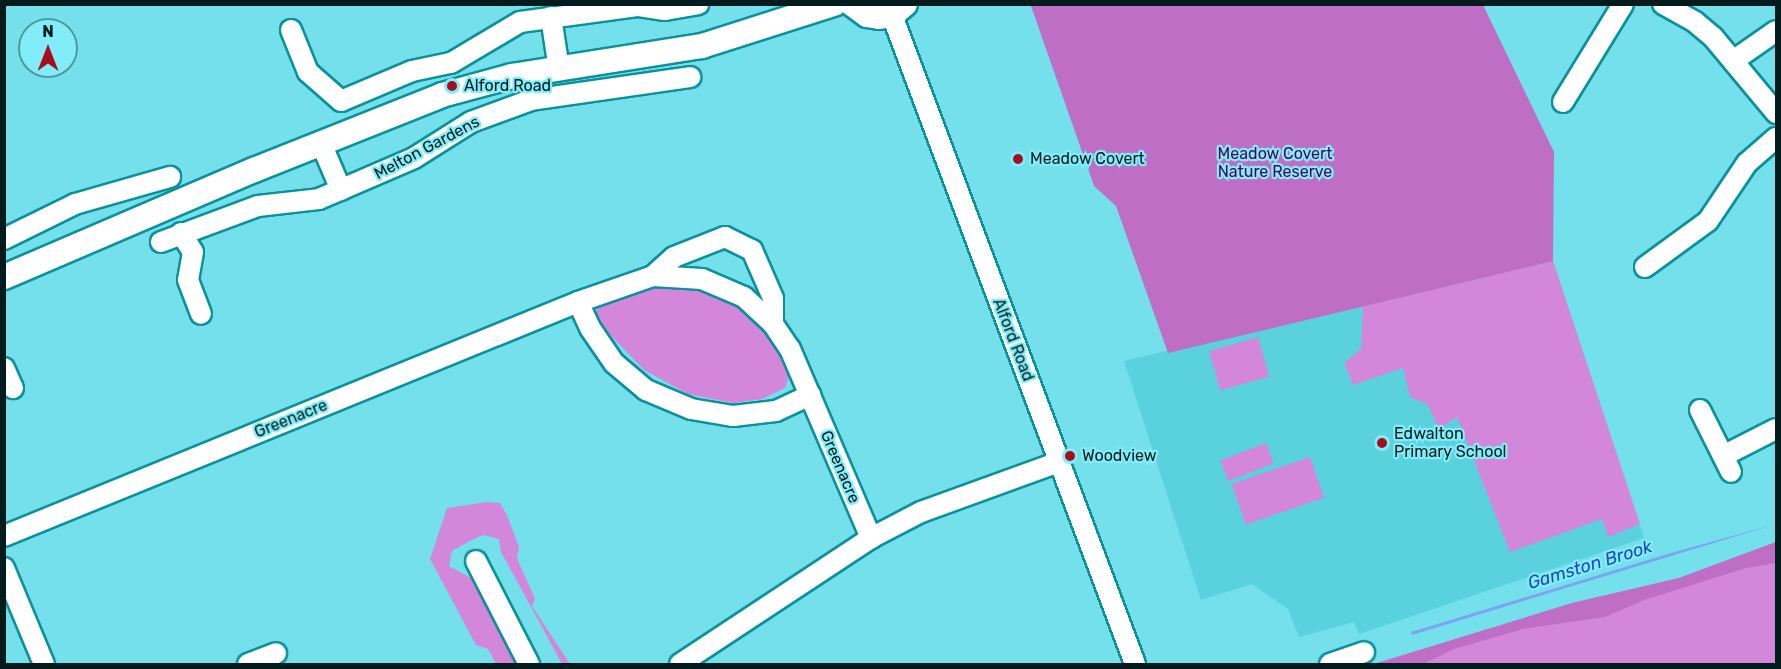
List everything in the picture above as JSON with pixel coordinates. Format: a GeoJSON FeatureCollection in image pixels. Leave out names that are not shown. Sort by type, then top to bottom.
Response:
{"type":"FeatureCollection","features":[{"type":"Feature","properties":{"kind":"street"},"geometry":{"type":"LineString","coordinates":[[291,30],[308,72],[340,101],[412,71],[451,63],[520,22],[639,5],[665,10],[698,4]]}},
{"type":"Feature","properties":{"kind":"street","name":"Melton Gardens"},"geometry":{"type":"LineString","coordinates":[[4,277],[321,143],[442,95],[559,69],[702,46],[834,4]]}},
{"type":"Feature","properties":{"kind":"street"},"geometry":{"type":"LineString","coordinates":[[852,4],[867,15],[898,10]]}},
{"type":"Feature","properties":{"kind":"street"},"geometry":{"type":"LineString","coordinates":[[1563,102],[1623,4]]}},
{"type":"Feature","properties":{"kind":"street"},"geometry":{"type":"LineString","coordinates":[[1663,4],[1695,22],[1733,61],[1776,113]]}},
{"type":"Feature","properties":{"kind":"street","name":"Alford Road"},"geometry":{"type":"LineString","coordinates":[[898,10],[1059,462],[1135,664]]}},
{"type":"Feature","properties":{"kind":"street"},"geometry":{"type":"LineString","coordinates":[[551,18],[559,69]]}},
{"type":"Feature","properties":{"kind":"street"},"geometry":{"type":"LineString","coordinates":[[1733,61],[1776,31]]}},
{"type":"Feature","properties":{"kind":"street","name":"Melton Gardens"},"geometry":{"type":"LineString","coordinates":[[161,242],[258,206],[319,199],[414,158],[471,122],[531,100],[690,77]]}},
{"type":"Feature","properties":{"kind":"street"},"geometry":{"type":"LineString","coordinates":[[1645,267],[1708,221],[1748,164],[1776,138]]}},
{"type":"Feature","properties":{"kind":"street"},"geometry":{"type":"LineString","coordinates":[[321,143],[341,190]]}},
{"type":"Feature","properties":{"kind":"street"},"geometry":{"type":"LineString","coordinates":[[4,239],[75,204],[170,177]]}},
{"type":"Feature","properties":{"kind":"street"},"geometry":{"type":"LineString","coordinates":[[181,233],[193,252],[188,280],[201,314]]}},
{"type":"Feature","properties":{"kind":"street","name":"Greenacre"},"geometry":{"type":"LineString","coordinates":[[653,276],[674,257],[725,237],[752,250],[773,298],[773,324]]}},
{"type":"Feature","properties":{"kind":"street","name":"Greenacre"},"geometry":{"type":"LineString","coordinates":[[4,536],[578,302],[653,276],[702,279],[744,297],[773,324],[790,349],[871,538]]}},
{"type":"Feature","properties":{"kind":"street"},"geometry":{"type":"LineString","coordinates":[[578,302],[590,328],[614,363],[646,390],[691,409],[733,416],[776,411],[810,395]]}},
{"type":"Feature","properties":{"kind":"street"},"geometry":{"type":"LineString","coordinates":[[4,368],[13,388]]}},
{"type":"Feature","properties":{"kind":"street"},"geometry":{"type":"LineString","coordinates":[[1700,410],[1727,464],[1776,429]]}},
{"type":"Feature","properties":{"kind":"street"},"geometry":{"type":"LineString","coordinates":[[680,664],[871,538],[921,512],[1059,462]]}},
{"type":"Feature","properties":{"kind":"street"},"geometry":{"type":"LineString","coordinates":[[476,561],[529,664]]}},
{"type":"Feature","properties":{"kind":"street"},"geometry":{"type":"LineString","coordinates":[[4,568],[44,664]]}},
{"type":"Feature","properties":{"kind":"street"},"geometry":{"type":"LineString","coordinates":[[1330,664],[1364,652]]}},
{"type":"Feature","properties":{"kind":"street"},"geometry":{"type":"LineString","coordinates":[[248,664],[276,653]]}},
{"type":"Feature","properties":{"kind":"shaded area","name":"Edwalton Primary School"},"geometry":{"type":"Polygon","coordinates":[[[1553,261],[1644,538],[1359,634],[1354,622],[1299,637],[1288,609],[1252,584],[1201,600],[1124,361],[1553,261]]]}},
{"type":"Feature","properties":{"kind":"shaded area"},"geometry":{"type":"Polygon","coordinates":[[[1553,261],[1640,524],[1608,537],[1602,519],[1510,552],[1457,417],[1439,429],[1427,404],[1410,397],[1403,368],[1353,385],[1344,363],[1361,349],[1363,306],[1553,261]]]}},
{"type":"Feature","properties":{"kind":"shaded area"},"geometry":{"type":"Polygon","coordinates":[[[679,286],[712,293],[741,308],[767,330],[790,373],[785,388],[762,399],[733,403],[688,394],[644,370],[595,319],[598,303],[649,287],[679,286]]]}},
{"type":"Feature","properties":{"kind":"shaded area"},"geometry":{"type":"Polygon","coordinates":[[[1258,337],[1269,376],[1220,390],[1209,351],[1258,337]]]}},
{"type":"Feature","properties":{"kind":"shaded area"},"geometry":{"type":"Polygon","coordinates":[[[1266,443],[1274,464],[1228,481],[1220,461],[1266,443]]]}},
{"type":"Feature","properties":{"kind":"shaded area"},"geometry":{"type":"Polygon","coordinates":[[[1310,457],[1324,498],[1246,525],[1232,484],[1310,457]]]}},
{"type":"Feature","properties":{"kind":"shaded area"},"geometry":{"type":"Polygon","coordinates":[[[487,502],[500,503],[507,515],[519,547],[517,558],[535,599],[532,606],[570,664],[562,664],[501,552],[499,539],[483,535],[468,542],[452,551],[449,566],[473,579],[515,664],[496,664],[488,649],[476,645],[430,559],[447,508],[487,502]]]}},
{"type":"Feature","properties":{"kind":"shaded area"},"geometry":{"type":"Polygon","coordinates":[[[1776,524],[1412,635],[1411,632],[1671,553],[1776,524]]]}},
{"type":"Feature","properties":{"kind":"shaded area"},"geometry":{"type":"Polygon","coordinates":[[[1776,542],[1776,664],[1374,664],[1573,603],[1679,578],[1776,542]]]}},
{"type":"Feature","properties":{"kind":"green space","name":"Meadow Covert Nature Reserve"},"geometry":{"type":"Polygon","coordinates":[[[1483,5],[1554,152],[1553,261],[1168,353],[1116,206],[1094,186],[1031,6],[1483,5]]]}},
{"type":"Feature","properties":{"kind":"green space"},"geometry":{"type":"Polygon","coordinates":[[[1776,542],[1776,563],[1746,568],[1644,600],[1605,617],[1523,629],[1454,649],[1423,664],[1374,664],[1572,603],[1679,578],[1776,542]]]}},
{"type":"Feature","properties":{"kind":"place","name":"Alford Road"},"geometry":{"type":"Point","coordinates":[452,86]}},
{"type":"Feature","properties":{"kind":"place","name":"Meadow Covert"},"geometry":{"type":"Point","coordinates":[1018,159]}},
{"type":"Feature","properties":{"kind":"place","name":"Edwalton Primary School"},"geometry":{"type":"Point","coordinates":[1382,443]}},
{"type":"Feature","properties":{"kind":"place","name":"Woodview"},"geometry":{"type":"Point","coordinates":[1070,456]}},
{"type":"Feature","properties":{"kind":"water label","name":"Gamston Brook"},"geometry":{"type":"Point","coordinates":[1590,565]}}]}
